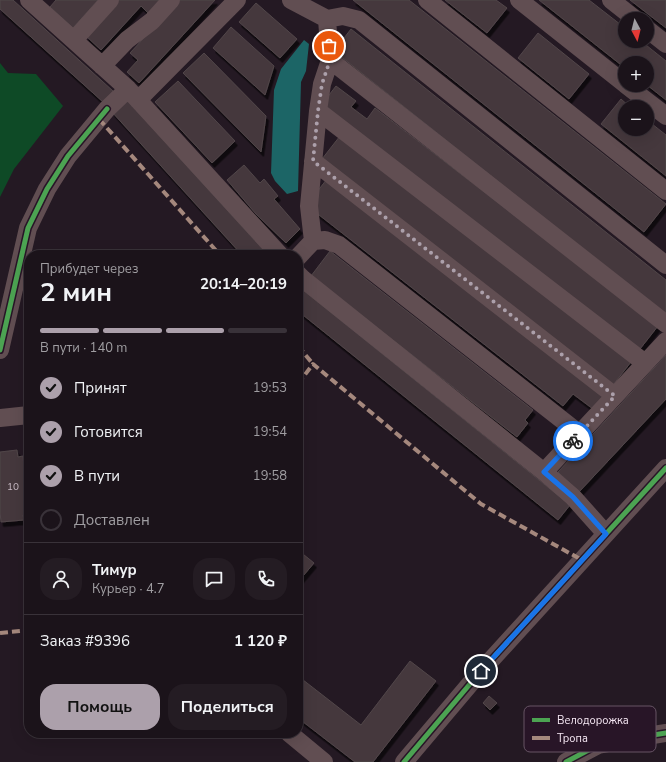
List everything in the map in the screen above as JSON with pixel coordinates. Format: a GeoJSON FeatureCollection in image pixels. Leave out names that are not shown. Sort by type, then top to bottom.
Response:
{"type":"FeatureCollection","features":[{"type":"Feature","properties":{"kind":"street"},"geometry":{"type":"LineString","coordinates":[[74,40],[110,0]]}},
{"type":"Feature","properties":{"kind":"street"},"geometry":{"type":"LineString","coordinates":[[102,66],[126,40],[152,21],[171,0]]}},
{"type":"Feature","properties":{"kind":"street"},"geometry":{"type":"LineString","coordinates":[[0,350],[28,228],[47,190],[68,156],[108,108],[133,95],[237,0]]}},
{"type":"Feature","properties":{"kind":"street"},"geometry":{"type":"LineString","coordinates":[[291,0],[327,19],[343,16],[359,20],[666,265]]}},
{"type":"Feature","properties":{"kind":"street"},"geometry":{"type":"LineString","coordinates":[[427,0],[666,191]]}},
{"type":"Feature","properties":{"kind":"street"},"geometry":{"type":"LineString","coordinates":[[519,0],[618,78]]}},
{"type":"Feature","properties":{"kind":"street"},"geometry":{"type":"LineString","coordinates":[[611,0],[626,12]]}},
{"type":"Feature","properties":{"kind":"street"},"geometry":{"type":"LineString","coordinates":[[35,2],[133,95],[275,250]]}},
{"type":"Feature","properties":{"kind":"street"},"geometry":{"type":"LineString","coordinates":[[313,241],[309,206],[318,111],[322,84],[330,60],[327,19]]}},
{"type":"Feature","properties":{"kind":"street"},"geometry":{"type":"LineString","coordinates":[[654,34],[666,44]]}},
{"type":"Feature","properties":{"kind":"street"},"geometry":{"type":"LineString","coordinates":[[330,60],[666,324]]}},
{"type":"Feature","properties":{"kind":"street"},"geometry":{"type":"LineString","coordinates":[[636,92],[666,116]]}},
{"type":"Feature","properties":{"kind":"street"},"geometry":{"type":"LineString","coordinates":[[318,111],[645,363]]}},
{"type":"Feature","properties":{"kind":"street"},"geometry":{"type":"LineString","coordinates":[[313,161],[615,396]]}},
{"type":"Feature","properties":{"kind":"street"},"geometry":{"type":"LineString","coordinates":[[303,252],[313,241],[325,240],[339,245],[580,434]]}},
{"type":"Feature","properties":{"kind":"street"},"geometry":{"type":"LineString","coordinates":[[303,279],[544,472],[573,497],[606,534]]}},
{"type":"Feature","properties":{"kind":"street"},"geometry":{"type":"LineString","coordinates":[[544,472],[666,341]]}},
{"type":"Feature","properties":{"kind":"street"},"geometry":{"type":"LineString","coordinates":[[0,418],[24,416]]}},
{"type":"Feature","properties":{"kind":"street"},"geometry":{"type":"LineString","coordinates":[[404,762],[481,671],[666,468]]}},
{"type":"Feature","properties":{"kind":"street"},"geometry":{"type":"LineString","coordinates":[[656,735],[666,733]]}},
{"type":"Feature","properties":{"kind":"street"},"geometry":{"type":"LineString","coordinates":[[295,738],[324,762]]}},
{"type":"Feature","properties":{"kind":"street"},"geometry":{"type":"LineString","coordinates":[[566,762],[593,755]]}},
{"type":"Feature","properties":{"kind":"shaded area"},"geometry":{"type":"Polygon","coordinates":[[[304,40],[309,44],[306,71],[301,82],[298,191],[287,194],[275,181],[271,173],[274,90],[281,69],[304,40]]]}},
{"type":"Feature","properties":{"kind":"shaded area"},"geometry":{"type":"Polygon","coordinates":[[[0,63],[8,73],[36,74],[63,106],[14,169],[0,197],[0,63]]]}},
{"type":"Feature","properties":{"kind":"building"},"geometry":{"type":"Polygon","coordinates":[[[0,0],[13,0],[113,91],[103,102],[0,9],[0,0]]]}},
{"type":"Feature","properties":{"kind":"building"},"geometry":{"type":"Polygon","coordinates":[[[56,0],[98,0],[73,28],[50,7],[56,0]]]}},
{"type":"Feature","properties":{"kind":"building"},"geometry":{"type":"Polygon","coordinates":[[[119,0],[161,0],[149,14],[141,6],[101,50],[86,36],[119,0]]]}},
{"type":"Feature","properties":{"kind":"building"},"geometry":{"type":"Polygon","coordinates":[[[179,0],[215,0],[139,83],[127,72],[138,60],[130,53],[179,0]]]}},
{"type":"Feature","properties":{"kind":"building"},"geometry":{"type":"Polygon","coordinates":[[[353,0],[409,0],[666,204],[644,232],[353,0]]]}},
{"type":"Feature","properties":{"kind":"building"},"geometry":{"type":"Polygon","coordinates":[[[445,0],[496,0],[507,8],[487,33],[445,0]]]}},
{"type":"Feature","properties":{"kind":"building"},"geometry":{"type":"Polygon","coordinates":[[[539,0],[589,0],[618,23],[618,48],[650,48],[666,61],[666,100],[654,91],[654,56],[618,56],[618,62],[539,0]]]}},
{"type":"Feature","properties":{"kind":"building"},"geometry":{"type":"Polygon","coordinates":[[[630,0],[666,0],[666,28],[654,19],[654,12],[645,12],[630,0]]]}},
{"type":"Feature","properties":{"kind":"building"},"geometry":{"type":"Polygon","coordinates":[[[256,3],[297,39],[280,58],[239,22],[256,3]]]}},
{"type":"Feature","properties":{"kind":"building"},"geometry":{"type":"Polygon","coordinates":[[[231,27],[274,66],[265,95],[213,48],[231,27]]]}},
{"type":"Feature","properties":{"kind":"building"},"geometry":{"type":"Polygon","coordinates":[[[351,29],[666,280],[666,315],[334,51],[351,29]]]}},
{"type":"Feature","properties":{"kind":"building"},"geometry":{"type":"Polygon","coordinates":[[[538,33],[589,74],[569,99],[518,58],[538,33]]]}},
{"type":"Feature","properties":{"kind":"building"},"geometry":{"type":"Polygon","coordinates":[[[204,53],[266,116],[261,152],[183,73],[204,53]]]}},
{"type":"Feature","properties":{"kind":"building"},"geometry":{"type":"Polygon","coordinates":[[[178,81],[235,141],[212,163],[155,102],[178,81]]]}},
{"type":"Feature","properties":{"kind":"building"},"geometry":{"type":"Polygon","coordinates":[[[336,86],[356,101],[351,107],[367,119],[375,108],[658,326],[640,349],[322,104],[336,86]]]}},
{"type":"Feature","properties":{"kind":"building"},"geometry":{"type":"Polygon","coordinates":[[[126,99],[263,250],[237,250],[112,112],[126,99]]]}},
{"type":"Feature","properties":{"kind":"building"},"geometry":{"type":"Polygon","coordinates":[[[618,103],[618,136],[654,136],[654,126],[666,135],[666,176],[601,124],[618,103]]]}},
{"type":"Feature","properties":{"kind":"building"},"geometry":{"type":"Polygon","coordinates":[[[340,136],[631,362],[613,385],[322,159],[340,136]]]}},
{"type":"Feature","properties":{"kind":"building"},"geometry":{"type":"Polygon","coordinates":[[[244,165],[260,183],[264,179],[278,196],[274,199],[300,229],[286,243],[256,214],[227,180],[244,165]]]}},
{"type":"Feature","properties":{"kind":"building"},"geometry":{"type":"Polygon","coordinates":[[[327,179],[603,396],[593,409],[573,394],[563,406],[314,211],[316,193],[327,179]]]}},
{"type":"Feature","properties":{"kind":"building"},"geometry":{"type":"Polygon","coordinates":[[[330,251],[533,410],[525,420],[528,423],[517,437],[311,276],[330,251]]]}},
{"type":"Feature","properties":{"kind":"building"},"geometry":{"type":"Polygon","coordinates":[[[303,290],[570,505],[558,520],[303,315],[303,290]]]}},
{"type":"Feature","properties":{"kind":"building"},"geometry":{"type":"Polygon","coordinates":[[[666,355],[666,399],[579,492],[558,472],[666,355]]]}},
{"type":"Feature","properties":{"kind":"building"},"geometry":{"type":"Polygon","coordinates":[[[17,450],[18,457],[23,456],[24,520],[1,522],[0,452],[17,450]]]}},
{"type":"Feature","properties":{"kind":"building"},"geometry":{"type":"Polygon","coordinates":[[[303,554],[314,563],[303,576],[303,554]]]}},
{"type":"Feature","properties":{"kind":"building"},"geometry":{"type":"Polygon","coordinates":[[[410,661],[436,681],[373,762],[355,762],[303,722],[303,680],[361,725],[410,661]]]}},
{"type":"Feature","properties":{"kind":"building"},"geometry":{"type":"Polygon","coordinates":[[[489,696],[497,703],[490,710],[483,703],[489,696]]]}},
{"type":"Feature","properties":{"kind":"marked path"},"geometry":{"type":"LineString","coordinates":[[99,119],[216,250]]}},
{"type":"Feature","properties":{"kind":"marked path"},"geometry":{"type":"LineString","coordinates":[[303,352],[313,364]]}},
{"type":"Feature","properties":{"kind":"marked path"},"geometry":{"type":"LineString","coordinates":[[303,377],[313,364],[481,504],[582,560]]}},
{"type":"Feature","properties":{"kind":"marked path"},"geometry":{"type":"LineString","coordinates":[[0,633],[24,631]]}},
{"type":"Feature","properties":{"kind":"cycle path"},"geometry":{"type":"LineString","coordinates":[[0,350],[28,228],[47,189],[68,156],[107,109]]}},
{"type":"Feature","properties":{"kind":"cycle path"},"geometry":{"type":"LineString","coordinates":[[404,762],[481,671],[666,468]]}},
{"type":"Feature","properties":{"kind":"cycle path"},"geometry":{"type":"LineString","coordinates":[[656,735],[666,733]]}},
{"type":"Feature","properties":{"kind":"cycle path"},"geometry":{"type":"LineString","coordinates":[[566,762],[585,752]]}},
{"type":"Feature","properties":{"kind":"way so far"},"geometry":{"type":"LineString","coordinates":[[329,46],[330,60],[322,84],[313,161],[615,396],[573,441]]}},
{"type":"Feature","properties":{"kind":"route"},"geometry":{"type":"LineString","coordinates":[[481,671],[606,534],[573,497],[544,472],[573,441]]}}]}
